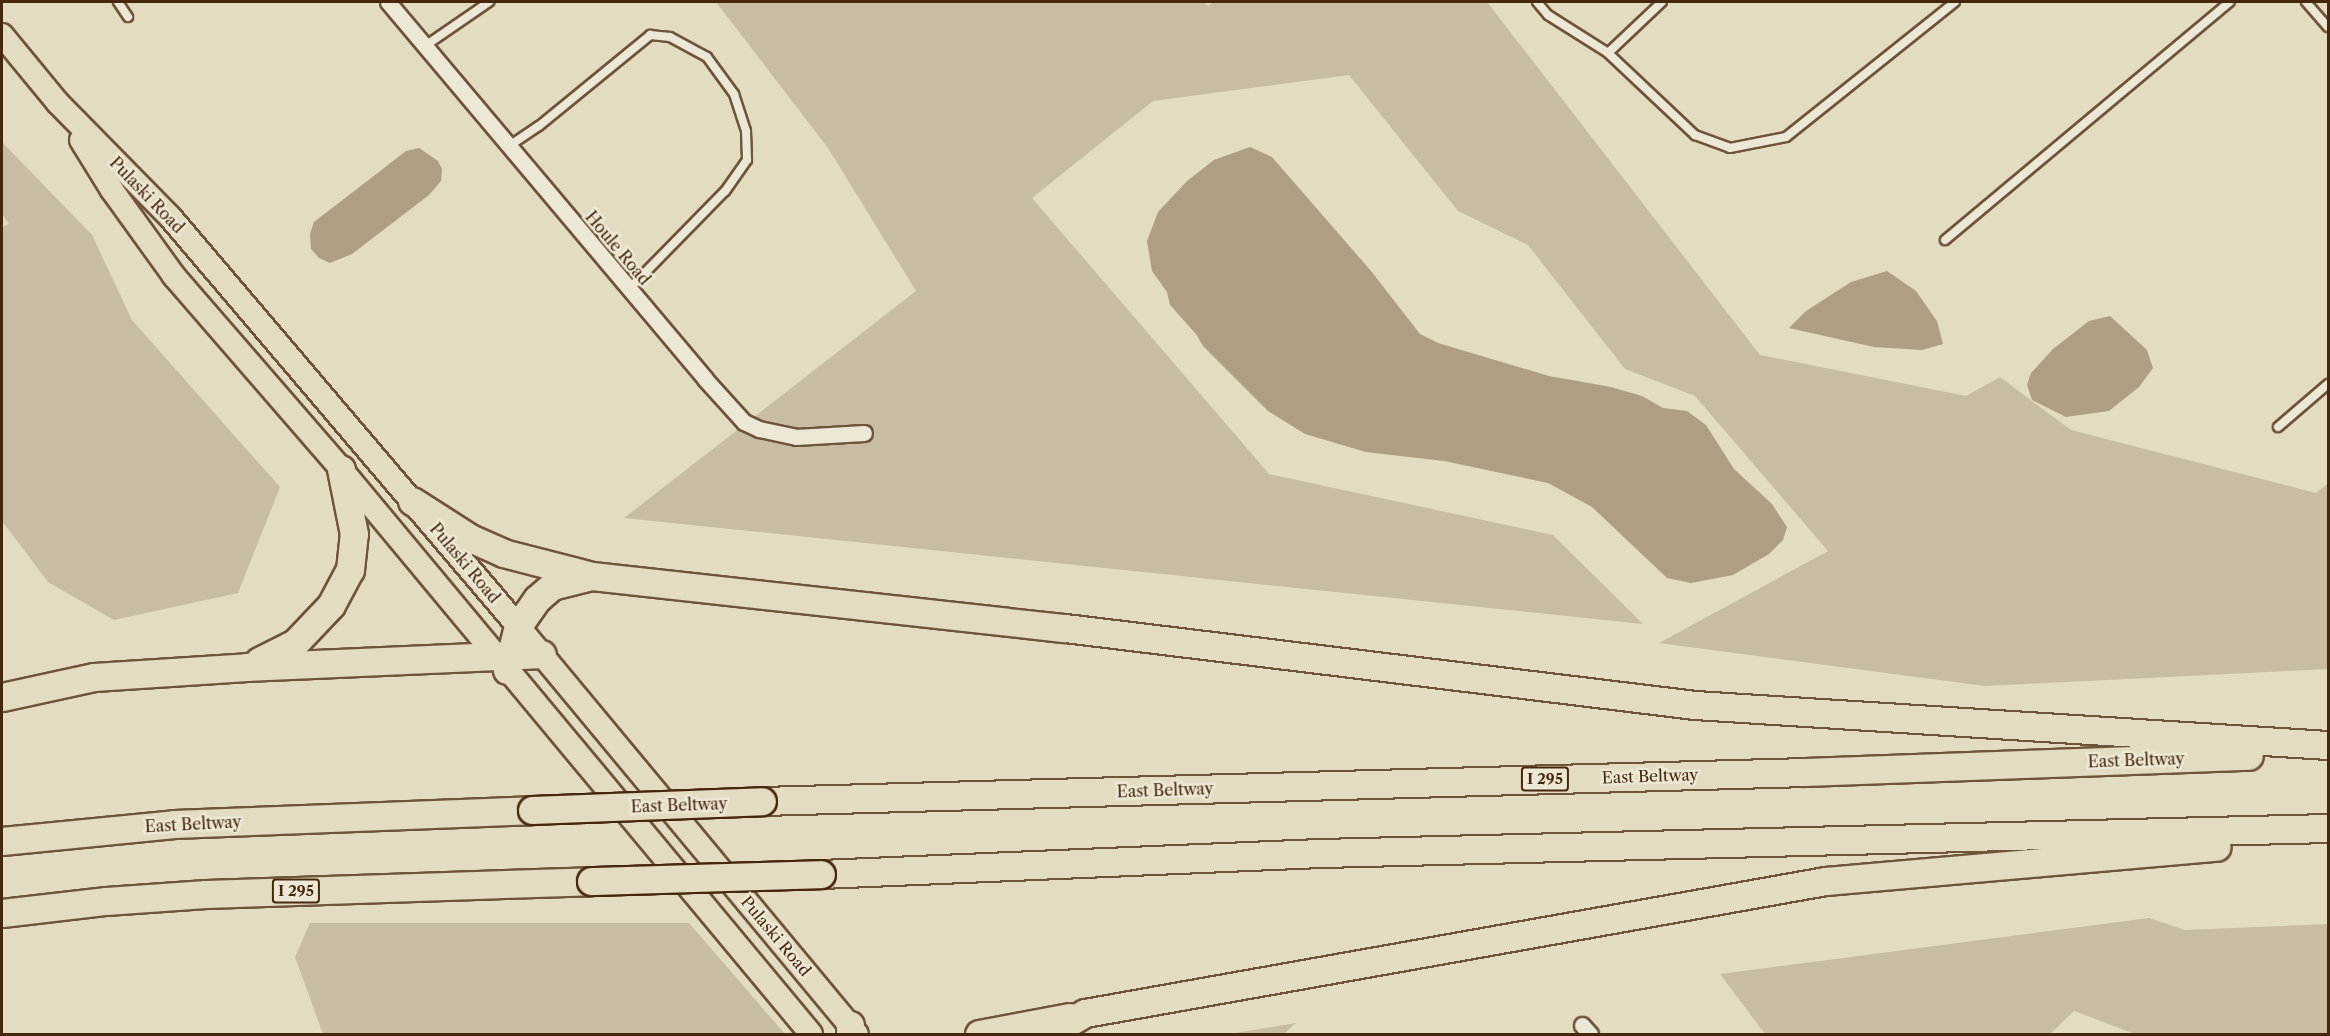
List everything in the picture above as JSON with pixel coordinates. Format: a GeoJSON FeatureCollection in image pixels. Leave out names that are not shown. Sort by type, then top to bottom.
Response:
{"type":"FeatureCollection","features":[{"type":"Feature","properties":{"kind":"highway"},"geometry":{"type":"LineString","coordinates":[[247,667],[295,644],[331,605],[350,570],[354,534],[341,469]]}},
{"type":"Feature","properties":{"kind":"highway"},"geometry":{"type":"LineString","coordinates":[[412,501],[470,538],[503,552],[592,576],[1077,629],[1695,705],[2328,745]]}},
{"type":"Feature","properties":{"kind":"highway"},"geometry":{"type":"LineString","coordinates":[[505,660],[518,626],[537,599],[552,586],[592,576]]}},
{"type":"Feature","properties":{"kind":"highway"},"geometry":{"type":"LineString","coordinates":[[2,697],[94,677],[247,667],[505,660],[542,654]]}},
{"type":"Feature","properties":{"kind":"highway","name":"East Beltway"},"geometry":{"type":"LineString","coordinates":[[2,841],[174,824],[762,801],[1781,773],[2328,753]]}},
{"type":"Feature","properties":{"kind":"highway","name":"I 295"},"geometry":{"type":"LineString","coordinates":[[2,913],[106,901],[206,894],[821,874],[1321,853],[2328,828]]}},
{"type":"Feature","properties":{"kind":"highway"},"geometry":{"type":"LineString","coordinates":[[979,1035],[1085,1013],[1825,881],[2328,840]]}},
{"type":"Feature","properties":{"kind":"highway"},"geometry":{"type":"LineString","coordinates":[[1049,1035],[1085,1013]]}},
{"type":"Feature","properties":{"kind":"main road","name":"Pulaski Road"},"geometry":{"type":"LineString","coordinates":[[2,34],[58,104],[171,218],[542,654],[853,1032]]}},
{"type":"Feature","properties":{"kind":"main road","name":"Pulaski Road"},"geometry":{"type":"LineString","coordinates":[[58,104],[112,190],[174,276],[505,660],[811,1035]]}},
{"type":"Feature","properties":{"kind":"street","name":"Houle Road"},"geometry":{"type":"LineString","coordinates":[[388,2],[705,380],[744,422],[759,429],[796,437],[864,433]]}},
{"type":"Feature","properties":{"kind":"lane"},"geometry":{"type":"LineString","coordinates":[[118,2],[128,17]]}},
{"type":"Feature","properties":{"kind":"lane"},"geometry":{"type":"LineString","coordinates":[[425,46],[489,2]]}},
{"type":"Feature","properties":{"kind":"lane"},"geometry":{"type":"LineString","coordinates":[[1537,2],[1548,15],[1608,52],[1695,135],[1730,148],[1786,136],[1955,2]]}},
{"type":"Feature","properties":{"kind":"lane"},"geometry":{"type":"LineString","coordinates":[[1608,52],[1662,2]]}},
{"type":"Feature","properties":{"kind":"lane"},"geometry":{"type":"LineString","coordinates":[[1945,240],[2230,2]]}},
{"type":"Feature","properties":{"kind":"lane"},"geometry":{"type":"LineString","coordinates":[[2306,2],[2328,27]]}},
{"type":"Feature","properties":{"kind":"lane"},"geometry":{"type":"LineString","coordinates":[[509,146],[539,126],[650,35],[670,37],[707,57],[734,94],[746,131],[747,160],[725,191],[629,289]]}},
{"type":"Feature","properties":{"kind":"lane"},"geometry":{"type":"LineString","coordinates":[[2277,428],[2328,384]]}},
{"type":"Feature","properties":{"kind":"shaded area"},"geometry":{"type":"Polygon","coordinates":[[[716,2],[1204,2],[1208,6],[1214,2],[1487,2],[1760,355],[1966,396],[2000,377],[2071,430],[2316,493],[2328,483],[2328,669],[1985,686],[1659,643],[1828,551],[1695,396],[1625,369],[1528,245],[1458,211],[1349,75],[1153,101],[1032,198],[1269,474],[1553,535],[1643,624],[624,518],[916,291],[828,148],[716,2]]]}},
{"type":"Feature","properties":{"kind":"shaded area"},"geometry":{"type":"Polygon","coordinates":[[[2,142],[92,235],[132,320],[280,487],[238,593],[114,620],[48,582],[2,521],[2,227],[9,224],[2,214],[2,142]]]}},
{"type":"Feature","properties":{"kind":"shaded area"},"geometry":{"type":"Polygon","coordinates":[[[1250,147],[1272,157],[1371,271],[1420,334],[1438,343],[1549,376],[1611,387],[1642,396],[1663,408],[1687,411],[1706,425],[1734,469],[1772,504],[1787,527],[1783,540],[1769,554],[1733,575],[1691,583],[1667,578],[1592,507],[1548,483],[1444,461],[1366,452],[1305,434],[1268,411],[1203,346],[1196,334],[1170,305],[1167,292],[1152,271],[1147,241],[1158,212],[1187,181],[1214,160],[1250,147]]]}},
{"type":"Feature","properties":{"kind":"shaded area"},"geometry":{"type":"Polygon","coordinates":[[[419,148],[438,161],[442,169],[441,181],[429,195],[352,254],[330,263],[319,258],[311,249],[310,234],[314,222],[406,151],[419,148]]]}},
{"type":"Feature","properties":{"kind":"shaded area"},"geometry":{"type":"Polygon","coordinates":[[[1887,271],[1916,291],[1937,321],[1943,344],[1922,350],[1874,347],[1789,328],[1806,311],[1851,282],[1887,271]]]}},
{"type":"Feature","properties":{"kind":"shaded area"},"geometry":{"type":"Polygon","coordinates":[[[2110,316],[2147,350],[2153,368],[2139,387],[2109,411],[2066,417],[2032,400],[2027,385],[2031,373],[2053,349],[2089,321],[2110,316]]]}},
{"type":"Feature","properties":{"kind":"shaded area"},"geometry":{"type":"Polygon","coordinates":[[[2149,918],[2185,930],[2328,924],[2328,1034],[2135,1034],[2074,1011],[2050,1034],[1765,1034],[1720,974],[2149,918]]]}},
{"type":"Feature","properties":{"kind":"shaded area"},"geometry":{"type":"Polygon","coordinates":[[[310,923],[689,923],[785,1034],[323,1034],[295,957],[310,923]]]}},
{"type":"Feature","properties":{"kind":"shaded area"},"geometry":{"type":"Polygon","coordinates":[[[1296,1023],[1284,1034],[1229,1034],[1296,1023]]]}}]}
